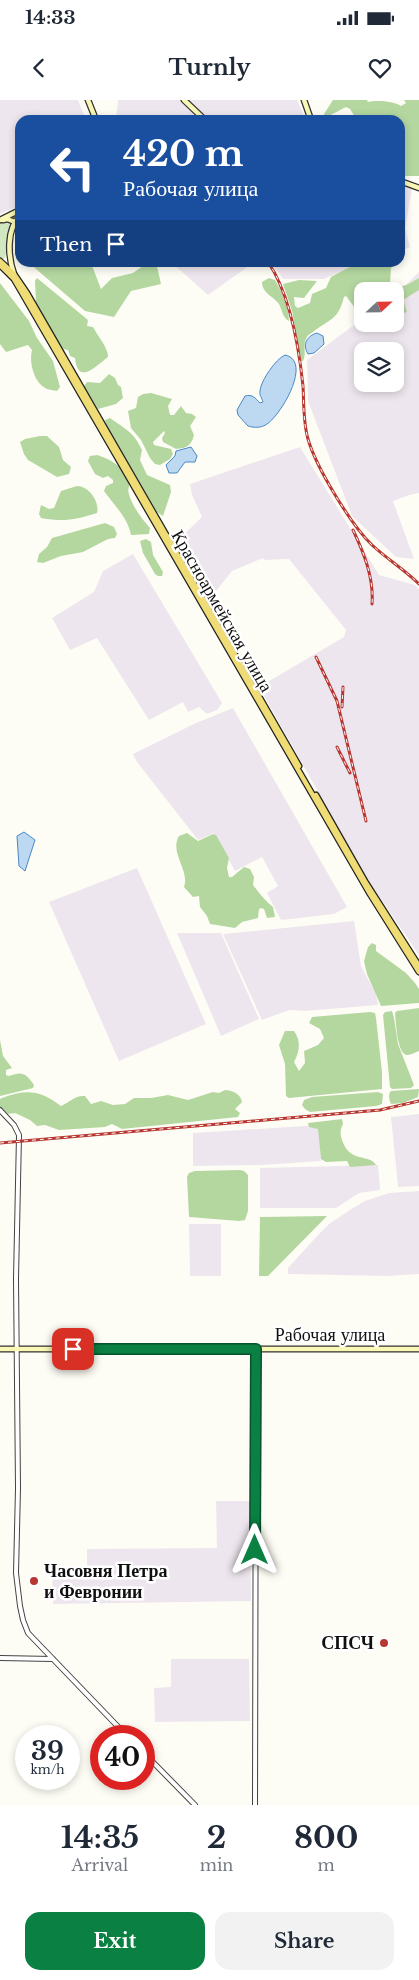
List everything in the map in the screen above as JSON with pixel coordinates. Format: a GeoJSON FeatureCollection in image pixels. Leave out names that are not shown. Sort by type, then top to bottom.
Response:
{"type":"FeatureCollection","features":[{"type":"Feature","properties":{"kind":"main road"},"geometry":{"type":"LineString","coordinates":[[88,100],[94,115]]}},
{"type":"Feature","properties":{"kind":"main road"},"geometry":{"type":"LineString","coordinates":[[184,100],[200,115]]}},
{"type":"Feature","properties":{"kind":"main road"},"geometry":{"type":"LineString","coordinates":[[304,100],[309,115]]}},
{"type":"Feature","properties":{"kind":"main road"},"geometry":{"type":"LineString","coordinates":[[405,183],[419,188]]}},
{"type":"Feature","properties":{"kind":"main road"},"geometry":{"type":"LineString","coordinates":[[0,220],[15,212]]}},
{"type":"Feature","properties":{"kind":"main road"},"geometry":{"type":"LineString","coordinates":[[0,220],[7,219],[15,221]]}},
{"type":"Feature","properties":{"kind":"main road"},"geometry":{"type":"LineString","coordinates":[[9,268],[12,233],[15,228]]}},
{"type":"Feature","properties":{"kind":"main road"},"geometry":{"type":"LineString","coordinates":[[10,258],[12,275]]}},
{"type":"Feature","properties":{"kind":"main road","name":"Красноармейская улица"},"geometry":{"type":"LineString","coordinates":[[0,261],[9,268],[370,894],[419,972]]}},
{"type":"Feature","properties":{"kind":"main road","name":"Красноармейская улица"},"geometry":{"type":"LineString","coordinates":[[0,265],[12,275],[362,874],[419,966]]}},
{"type":"Feature","properties":{"kind":"main road","name":"Рабочая улица"},"geometry":{"type":"LineString","coordinates":[[0,1349],[419,1349]]}},
{"type":"Feature","properties":{"kind":"street"},"geometry":{"type":"LineString","coordinates":[[0,1110],[14,1125],[19,1135],[16,1573],[20,1606],[28,1633],[116,1725]]}},
{"type":"Feature","properties":{"kind":"street"},"geometry":{"type":"LineString","coordinates":[[255,1805],[256,1349]]}},
{"type":"Feature","properties":{"kind":"street"},"geometry":{"type":"LineString","coordinates":[[0,1658],[52,1659]]}},
{"type":"Feature","properties":{"kind":"street"},"geometry":{"type":"LineString","coordinates":[[155,1764],[195,1805]]}},
{"type":"Feature","properties":{"kind":"shaded area"},"geometry":{"type":"Polygon","coordinates":[[[0,100],[78,100],[84,115],[15,115],[15,207],[0,214],[0,100]]]}},
{"type":"Feature","properties":{"kind":"shaded area"},"geometry":{"type":"Polygon","coordinates":[[[118,100],[179,100],[195,115],[116,115],[118,100]]]}},
{"type":"Feature","properties":{"kind":"shaded area"},"geometry":{"type":"Polygon","coordinates":[[[186,100],[297,100],[304,115],[202,115],[186,100]]]}},
{"type":"Feature","properties":{"kind":"shaded area"},"geometry":{"type":"Polygon","coordinates":[[[405,186],[412,188],[405,229],[405,186]]]}},
{"type":"Feature","properties":{"kind":"shaded area"},"geometry":{"type":"Polygon","coordinates":[[[405,229],[410,247],[405,250],[405,229]]]}},
{"type":"Feature","properties":{"kind":"shaded area"},"geometry":{"type":"Polygon","coordinates":[[[176,267],[247,267],[208,295],[176,267]]]}},
{"type":"Feature","properties":{"kind":"shaded area"},"geometry":{"type":"Polygon","coordinates":[[[275,267],[350,267],[324,279],[283,279],[275,267]]]}},
{"type":"Feature","properties":{"kind":"shaded area"},"geometry":{"type":"Polygon","coordinates":[[[419,272],[419,493],[393,501],[414,559],[396,557],[352,516],[308,401],[307,360],[354,325],[354,332],[404,332],[404,286],[419,272]]]}},
{"type":"Feature","properties":{"kind":"shaded area"},"geometry":{"type":"Polygon","coordinates":[[[300,447],[379,575],[415,585],[419,590],[419,955],[366,877],[259,687],[344,637],[346,630],[289,559],[264,560],[263,558],[232,571],[212,596],[179,539],[202,517],[192,495],[190,484],[300,447]]]}},
{"type":"Feature","properties":{"kind":"shaded area"},"geometry":{"type":"Polygon","coordinates":[[[133,554],[222,703],[217,710],[207,714],[199,707],[188,712],[183,702],[149,720],[97,638],[70,650],[52,618],[94,592],[103,571],[133,554]]]}},
{"type":"Feature","properties":{"kind":"shaded area"},"geometry":{"type":"Polygon","coordinates":[[[233,708],[347,907],[334,914],[281,920],[267,893],[278,886],[262,857],[235,871],[214,833],[198,840],[137,762],[133,754],[196,723],[233,708]]]}},
{"type":"Feature","properties":{"kind":"shaded area"},"geometry":{"type":"Polygon","coordinates":[[[137,868],[206,1024],[119,1061],[49,902],[137,868]]]}},
{"type":"Feature","properties":{"kind":"shaded area"},"geometry":{"type":"Polygon","coordinates":[[[354,921],[361,966],[376,994],[378,1005],[305,1011],[289,1010],[262,1020],[223,934],[354,921]]]}},
{"type":"Feature","properties":{"kind":"shaded area"},"geometry":{"type":"Polygon","coordinates":[[[177,933],[221,933],[259,1019],[221,1036],[177,933]]]}},
{"type":"Feature","properties":{"kind":"shaded area"},"geometry":{"type":"Polygon","coordinates":[[[419,1114],[419,1186],[398,1187],[391,1117],[419,1114]]]}},
{"type":"Feature","properties":{"kind":"shaded area"},"geometry":{"type":"Polygon","coordinates":[[[319,1125],[321,1161],[262,1165],[193,1166],[193,1133],[319,1125]]]}},
{"type":"Feature","properties":{"kind":"shaded area"},"geometry":{"type":"Polygon","coordinates":[[[378,1165],[380,1190],[359,1193],[336,1208],[260,1208],[260,1168],[378,1165]]]}},
{"type":"Feature","properties":{"kind":"shaded area"},"geometry":{"type":"Polygon","coordinates":[[[419,1191],[419,1274],[388,1276],[288,1274],[288,1268],[318,1235],[329,1224],[353,1208],[365,1201],[389,1193],[419,1191]]]}},
{"type":"Feature","properties":{"kind":"shaded area"},"geometry":{"type":"Polygon","coordinates":[[[189,1224],[221,1224],[221,1276],[190,1276],[189,1224]]]}},
{"type":"Feature","properties":{"kind":"shaded area"},"geometry":{"type":"Polygon","coordinates":[[[216,1501],[250,1501],[251,1601],[53,1604],[52,1572],[87,1572],[87,1549],[217,1548],[216,1501]]]}},
{"type":"Feature","properties":{"kind":"shaded area"},"geometry":{"type":"Polygon","coordinates":[[[171,1659],[249,1659],[250,1721],[155,1722],[154,1688],[171,1687],[171,1659]]]}},
{"type":"Feature","properties":{"kind":"green space"},"geometry":{"type":"Polygon","coordinates":[[[333,100],[385,101],[401,106],[406,103],[404,100],[419,100],[419,176],[405,176],[405,115],[354,115],[346,107],[331,115],[324,114],[333,100]]]}},
{"type":"Feature","properties":{"kind":"green space"},"geometry":{"type":"Polygon","coordinates":[[[0,223],[10,224],[4,259],[0,257],[0,223]]]}},
{"type":"Feature","properties":{"kind":"green space"},"geometry":{"type":"Polygon","coordinates":[[[34,267],[93,267],[101,289],[112,278],[133,273],[141,267],[157,267],[161,284],[131,291],[114,317],[85,311],[34,267]]]}},
{"type":"Feature","properties":{"kind":"green space"},"geometry":{"type":"Polygon","coordinates":[[[350,267],[392,267],[390,282],[354,282],[354,307],[346,296],[344,297],[336,315],[307,337],[304,358],[301,361],[292,311],[283,284],[299,280],[317,281],[304,298],[294,297],[295,306],[298,308],[310,303],[312,294],[326,288],[331,277],[350,267]]]}},
{"type":"Feature","properties":{"kind":"green space"},"geometry":{"type":"Polygon","coordinates":[[[37,278],[88,320],[87,326],[93,327],[107,350],[108,357],[93,369],[84,372],[80,371],[75,358],[70,356],[68,350],[63,349],[60,345],[36,302],[35,281],[37,278]]]}},
{"type":"Feature","properties":{"kind":"green space"},"geometry":{"type":"Polygon","coordinates":[[[269,278],[275,280],[280,289],[289,321],[284,316],[277,301],[262,286],[262,282],[269,278]]]}},
{"type":"Feature","properties":{"kind":"green space"},"geometry":{"type":"Polygon","coordinates":[[[419,278],[419,290],[404,299],[404,285],[419,278]]]}},
{"type":"Feature","properties":{"kind":"green space"},"geometry":{"type":"Polygon","coordinates":[[[0,283],[29,321],[37,338],[53,361],[60,387],[57,391],[45,388],[37,381],[31,360],[32,350],[28,345],[6,352],[0,344],[0,283]]]}},
{"type":"Feature","properties":{"kind":"green space"},"geometry":{"type":"Polygon","coordinates":[[[109,374],[115,378],[121,387],[123,398],[116,404],[98,409],[84,386],[87,382],[100,383],[109,374]]]}},
{"type":"Feature","properties":{"kind":"green space"},"geometry":{"type":"Polygon","coordinates":[[[151,393],[172,399],[168,406],[170,415],[174,415],[181,406],[186,413],[196,417],[190,426],[194,435],[188,446],[176,449],[163,442],[164,431],[153,442],[154,445],[171,449],[173,454],[170,459],[160,465],[155,464],[150,458],[141,440],[131,428],[128,411],[136,408],[138,397],[151,393]]]}},
{"type":"Feature","properties":{"kind":"green space"},"geometry":{"type":"Polygon","coordinates":[[[110,418],[129,431],[136,439],[142,450],[140,460],[147,475],[170,485],[171,492],[163,516],[157,512],[106,424],[105,420],[110,418]]]}},
{"type":"Feature","properties":{"kind":"green space"},"geometry":{"type":"Polygon","coordinates":[[[40,436],[47,436],[59,447],[63,460],[71,467],[69,474],[57,477],[28,460],[20,442],[40,436]]]}},
{"type":"Feature","properties":{"kind":"green space"},"geometry":{"type":"Polygon","coordinates":[[[97,455],[112,461],[124,472],[129,482],[128,491],[130,499],[150,528],[149,534],[131,535],[124,517],[104,491],[106,486],[113,483],[113,480],[108,476],[103,478],[95,474],[88,461],[90,456],[97,455]]]}},
{"type":"Feature","properties":{"kind":"green space"},"geometry":{"type":"Polygon","coordinates":[[[77,486],[86,489],[93,495],[97,504],[97,513],[69,520],[41,518],[39,514],[41,505],[49,509],[54,508],[61,491],[77,486]]]}},
{"type":"Feature","properties":{"kind":"green space"},"geometry":{"type":"Polygon","coordinates":[[[105,523],[114,527],[117,534],[115,538],[108,539],[83,552],[61,556],[43,563],[37,562],[39,554],[47,547],[52,538],[105,523]]]}},
{"type":"Feature","properties":{"kind":"green space"},"geometry":{"type":"Polygon","coordinates":[[[146,539],[151,542],[153,555],[163,572],[162,576],[155,574],[143,553],[140,541],[146,539]]]}},
{"type":"Feature","properties":{"kind":"green space"},"geometry":{"type":"Polygon","coordinates":[[[187,833],[198,841],[213,834],[216,835],[229,858],[227,868],[229,877],[232,877],[244,867],[250,869],[254,877],[253,885],[273,907],[275,917],[267,918],[264,909],[261,908],[259,909],[258,918],[242,922],[235,928],[210,924],[200,907],[199,896],[193,897],[184,887],[184,874],[176,849],[179,836],[187,833]]]}},
{"type":"Feature","properties":{"kind":"green space"},"geometry":{"type":"Polygon","coordinates":[[[372,943],[376,945],[376,951],[406,973],[415,983],[419,989],[419,1003],[381,1006],[367,974],[364,961],[368,947],[372,943]]]}},
{"type":"Feature","properties":{"kind":"green space"},"geometry":{"type":"Polygon","coordinates":[[[419,1008],[419,1051],[407,1055],[399,1044],[395,1013],[397,1011],[419,1008]]]}},
{"type":"Feature","properties":{"kind":"green space"},"geometry":{"type":"Polygon","coordinates":[[[392,1011],[398,1044],[414,1085],[411,1088],[392,1089],[390,1087],[383,1015],[385,1012],[392,1011]]]}},
{"type":"Feature","properties":{"kind":"green space"},"geometry":{"type":"Polygon","coordinates":[[[375,1013],[376,1018],[382,1089],[289,1098],[286,1096],[285,1064],[279,1045],[285,1031],[294,1031],[298,1039],[298,1054],[294,1062],[299,1071],[305,1063],[304,1051],[318,1045],[324,1038],[320,1029],[309,1023],[312,1017],[375,1013]]]}},
{"type":"Feature","properties":{"kind":"green space"},"geometry":{"type":"Polygon","coordinates":[[[0,1040],[3,1056],[12,1068],[6,1070],[6,1075],[21,1073],[29,1078],[34,1085],[33,1088],[0,1096],[0,1040]]]}},
{"type":"Feature","properties":{"kind":"green space"},"geometry":{"type":"Polygon","coordinates":[[[419,1089],[418,1097],[403,1103],[391,1104],[389,1094],[391,1091],[419,1089]]]}},
{"type":"Feature","properties":{"kind":"green space"},"geometry":{"type":"Polygon","coordinates":[[[225,1090],[236,1093],[241,1099],[242,1102],[235,1109],[240,1113],[238,1117],[122,1129],[112,1124],[105,1127],[59,1130],[45,1125],[37,1126],[30,1120],[15,1113],[8,1114],[0,1107],[0,1099],[26,1092],[39,1094],[61,1106],[81,1096],[85,1096],[91,1104],[101,1101],[113,1105],[125,1104],[134,1098],[168,1095],[188,1100],[225,1090]]]}},
{"type":"Feature","properties":{"kind":"green space"},"geometry":{"type":"Polygon","coordinates":[[[378,1092],[383,1094],[382,1104],[376,1106],[310,1112],[302,1105],[304,1100],[312,1097],[378,1092]]]}},
{"type":"Feature","properties":{"kind":"green space"},"geometry":{"type":"Polygon","coordinates":[[[342,1119],[341,1134],[345,1147],[354,1155],[369,1159],[376,1165],[350,1167],[347,1161],[326,1162],[321,1159],[318,1129],[309,1127],[308,1123],[342,1119]]]}},
{"type":"Feature","properties":{"kind":"green space"},"geometry":{"type":"Polygon","coordinates":[[[240,1170],[248,1175],[248,1211],[245,1220],[189,1217],[187,1177],[189,1173],[195,1171],[240,1170]]]}},
{"type":"Feature","properties":{"kind":"green space"},"geometry":{"type":"Polygon","coordinates":[[[327,1216],[268,1276],[259,1276],[260,1217],[327,1216]]]}},
{"type":"Feature","properties":{"kind":"water"},"geometry":{"type":"Polygon","coordinates":[[[317,333],[323,336],[324,344],[314,353],[308,354],[305,347],[306,341],[317,333]]]}},
{"type":"Feature","properties":{"kind":"water"},"geometry":{"type":"Polygon","coordinates":[[[285,355],[293,359],[296,367],[292,388],[286,400],[273,419],[267,424],[258,427],[248,426],[238,415],[237,410],[245,396],[252,396],[260,403],[263,402],[260,392],[263,381],[273,365],[285,355]]]}},
{"type":"Feature","properties":{"kind":"water"},"geometry":{"type":"Polygon","coordinates":[[[191,447],[197,456],[195,462],[185,462],[177,473],[169,473],[166,465],[175,456],[176,451],[191,447]]]}},
{"type":"Feature","properties":{"kind":"water"},"geometry":{"type":"Polygon","coordinates":[[[24,832],[35,840],[25,871],[19,866],[17,836],[24,832]]]}},
{"type":"Feature","properties":{"kind":"railway"},"geometry":{"type":"LineString","coordinates":[[271,267],[288,305],[301,371],[306,433],[318,465],[354,524],[364,536],[372,545],[419,584]]}},
{"type":"Feature","properties":{"kind":"railway"},"geometry":{"type":"LineString","coordinates":[[353,530],[367,566],[372,604]]}},
{"type":"Feature","properties":{"kind":"railway"},"geometry":{"type":"LineString","coordinates":[[316,657],[337,701],[366,821]]}},
{"type":"Feature","properties":{"kind":"railway"},"geometry":{"type":"LineString","coordinates":[[342,707],[343,687]]}},
{"type":"Feature","properties":{"kind":"railway"},"geometry":{"type":"LineString","coordinates":[[337,747],[350,773]]}},
{"type":"Feature","properties":{"kind":"railway"},"geometry":{"type":"LineString","coordinates":[[0,1143],[380,1110],[419,1101]]}},
{"type":"Feature","properties":{"kind":"place","name":"Часовня Петра и Февронии"},"geometry":{"type":"Point","coordinates":[34,1581]}},
{"type":"Feature","properties":{"kind":"place","name":"СПСЧ"},"geometry":{"type":"Point","coordinates":[384,1643]}},
{"type":"Feature","properties":{"kind":"route"},"geometry":{"type":"LineString","coordinates":[[73,1349],[256,1349],[255,1550]]}}]}
